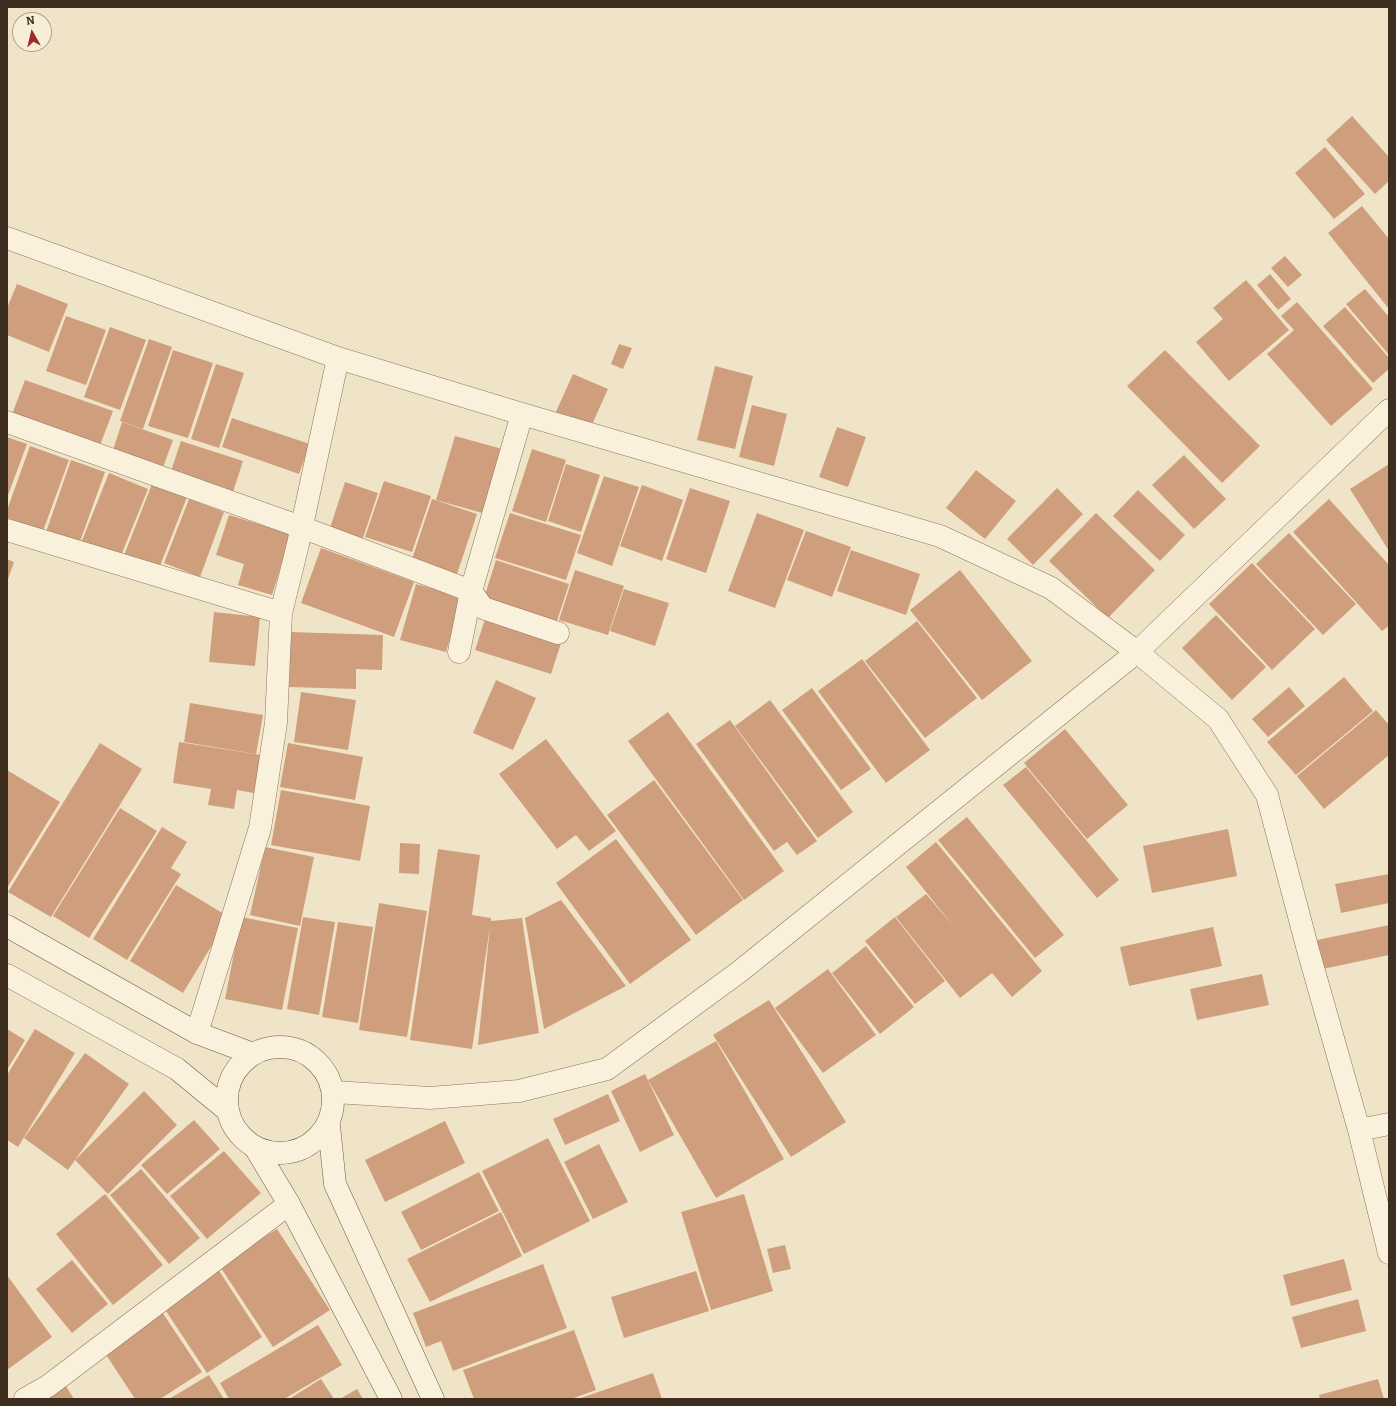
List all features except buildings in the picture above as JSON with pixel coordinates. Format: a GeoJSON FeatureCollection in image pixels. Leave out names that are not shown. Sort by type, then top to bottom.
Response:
{"type":"FeatureCollection","features":[{"type":"Feature","properties":{"kind":"street"},"geometry":{"type":"LineString","coordinates":[[7,238],[338,358],[522,414],[940,536],[1052,588],[1137,652],[1218,719],[1267,795],[1308,950],[1359,1130],[1389,1253]]}},
{"type":"Feature","properties":{"kind":"street"},"geometry":{"type":"LineString","coordinates":[[197,1033],[260,828],[276,722],[281,613],[338,358]]}},
{"type":"Feature","properties":{"kind":"street"},"geometry":{"type":"LineString","coordinates":[[334,1092],[430,1098],[519,1091],[607,1069],[739,972],[1137,652],[1389,410]]}},
{"type":"Feature","properties":{"kind":"street"},"geometry":{"type":"LineString","coordinates":[[459,652],[471,591],[522,414]]}},
{"type":"Feature","properties":{"kind":"street"},"geometry":{"type":"LineString","coordinates":[[7,422],[301,527],[471,591],[483,608],[558,633]]}},
{"type":"Feature","properties":{"kind":"street"},"geometry":{"type":"LineString","coordinates":[[7,530],[281,613]]}},
{"type":"Feature","properties":{"kind":"street"},"geometry":{"type":"LineString","coordinates":[[7,926],[197,1033],[253,1054]]}},
{"type":"Feature","properties":{"kind":"street"},"geometry":{"type":"LineString","coordinates":[[7,975],[177,1070],[227,1110]]}},
{"type":"Feature","properties":{"kind":"street"},"geometry":{"type":"LineString","coordinates":[[391,1399],[289,1204],[256,1149],[237,1133],[227,1110],[227,1089],[236,1069],[253,1054],[269,1048],[287,1047],[304,1051],[322,1066],[329,1075],[334,1092],[329,1126],[335,1184],[428,1397]]}},
{"type":"Feature","properties":{"kind":"street"},"geometry":{"type":"LineString","coordinates":[[1359,1130],[1389,1124]]}},
{"type":"Feature","properties":{"kind":"street"},"geometry":{"type":"LineString","coordinates":[[256,1149],[283,1155],[310,1146],[329,1126]]}},
{"type":"Feature","properties":{"kind":"street"},"geometry":{"type":"LineString","coordinates":[[25,1399],[48,1386],[289,1204]]}}]}
